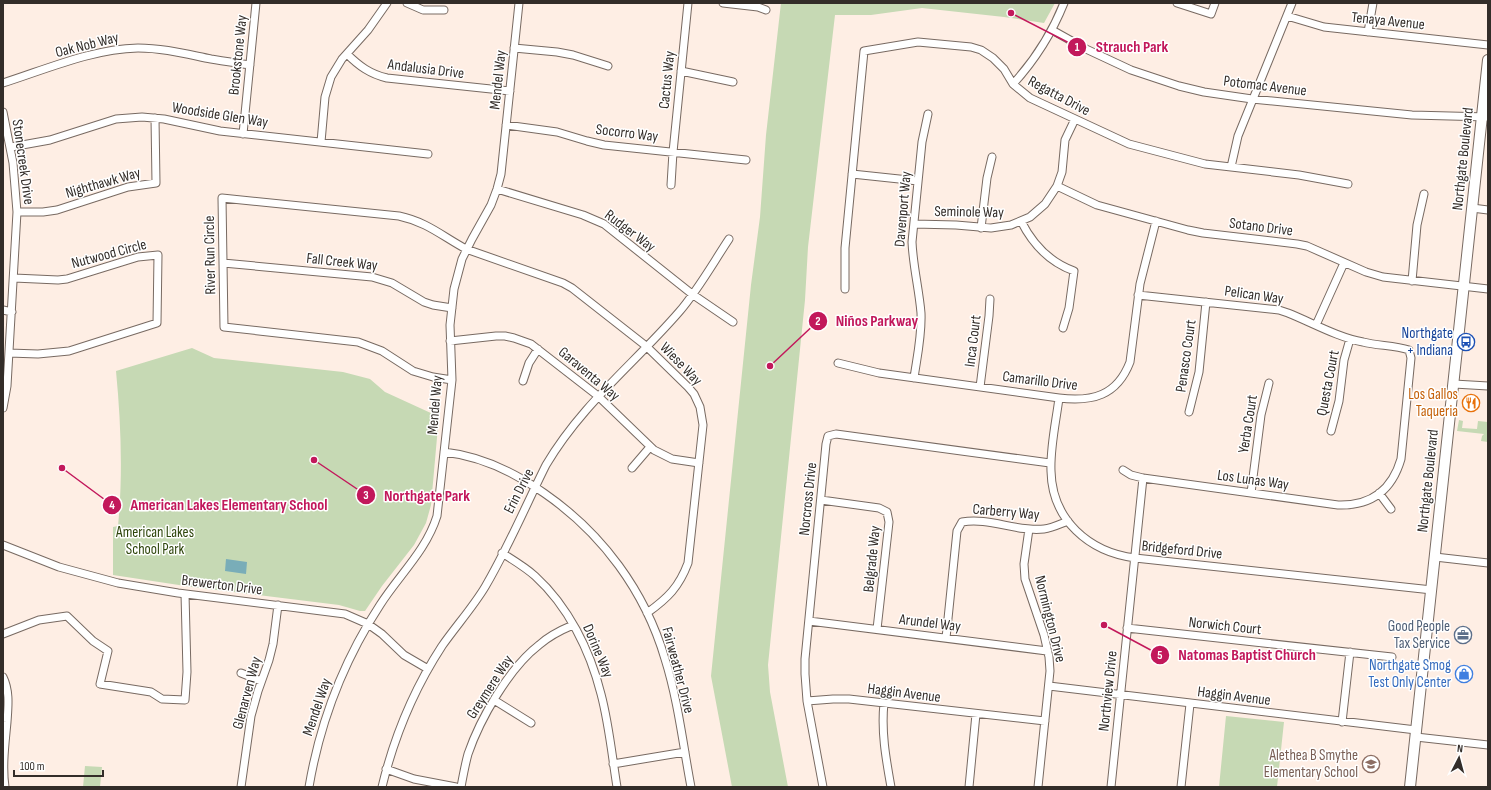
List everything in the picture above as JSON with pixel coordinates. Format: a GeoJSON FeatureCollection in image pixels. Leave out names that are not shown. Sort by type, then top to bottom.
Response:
{"type":"FeatureCollection","features":[{"type":"Feature","properties":{"kind":"main road","name":"Northgate Boulevard"},"geometry":{"type":"LineString","coordinates":[[1410,787],[1472,208],[1485,117],[1488,60]]}},
{"type":"Feature","properties":{"kind":"street","name":"Brookstone Way"},"geometry":{"type":"LineString","coordinates":[[243,134],[256,3]]}},
{"type":"Feature","properties":{"kind":"street"},"geometry":{"type":"LineString","coordinates":[[321,142],[325,97],[328,85],[337,66],[368,30],[387,3]]}},
{"type":"Feature","properties":{"kind":"street"},"geometry":{"type":"LineString","coordinates":[[407,3],[414,7],[428,10],[444,10]]}},
{"type":"Feature","properties":{"kind":"street","name":"Mendel Way"},"geometry":{"type":"LineString","coordinates":[[309,787],[317,748],[328,710],[339,680],[368,624],[395,584],[424,546],[432,532],[439,506],[452,380],[450,341],[456,279],[466,249],[485,218],[497,189],[502,165],[519,3]]}},
{"type":"Feature","properties":{"kind":"street","name":"Cactus Way"},"geometry":{"type":"LineString","coordinates":[[672,184],[673,152],[688,3]]}},
{"type":"Feature","properties":{"kind":"street"},"geometry":{"type":"LineString","coordinates":[[723,3],[748,4],[766,10]]}},
{"type":"Feature","properties":{"kind":"street"},"geometry":{"type":"LineString","coordinates":[[1014,84],[1030,65],[1052,30],[1064,3]]}},
{"type":"Feature","properties":{"kind":"street"},"geometry":{"type":"LineString","coordinates":[[1177,3],[1211,14],[1215,3]]}},
{"type":"Feature","properties":{"kind":"street"},"geometry":{"type":"LineString","coordinates":[[1231,166],[1238,136],[1292,3]]}},
{"type":"Feature","properties":{"kind":"street"},"geometry":{"type":"LineString","coordinates":[[1368,32],[1374,3]]}},
{"type":"Feature","properties":{"kind":"street","name":"Tenaya Avenue"},"geometry":{"type":"LineString","coordinates":[[1287,16],[1324,27],[1488,45]]}},
{"type":"Feature","properties":{"kind":"street","name":"Potomac Avenue"},"geometry":{"type":"LineString","coordinates":[[1052,30],[1108,60],[1155,78],[1204,92],[1252,99],[1412,115],[1485,117]]}},
{"type":"Feature","properties":{"kind":"street","name":"Regatta Drive"},"geometry":{"type":"LineString","coordinates":[[845,289],[845,248],[864,51],[918,42],[971,47],[981,50],[993,58],[1004,69],[1014,84],[1030,98],[1129,144],[1206,164],[1314,177],[1348,184]]}},
{"type":"Feature","properties":{"kind":"street"},"geometry":{"type":"LineString","coordinates":[[514,48],[573,55],[608,66]]}},
{"type":"Feature","properties":{"kind":"street","name":"Oak Nob Way"},"geometry":{"type":"LineString","coordinates":[[3,83],[83,57],[124,49],[166,50],[250,65]]}},
{"type":"Feature","properties":{"kind":"street","name":"Andalusia Drive"},"geometry":{"type":"LineString","coordinates":[[347,54],[362,68],[387,78],[510,91]]}},
{"type":"Feature","properties":{"kind":"street"},"geometry":{"type":"LineString","coordinates":[[681,71],[733,82]]}},
{"type":"Feature","properties":{"kind":"street","name":"Stonecreek Drive"},"geometry":{"type":"LineString","coordinates":[[3,112],[11,147],[17,212],[12,312],[3,408]]}},
{"type":"Feature","properties":{"kind":"street","name":"Davenport Way"},"geometry":{"type":"LineString","coordinates":[[914,378],[921,318],[917,277],[912,255],[922,142],[928,114]]}},
{"type":"Feature","properties":{"kind":"street","name":"Woodside Glen Way"},"geometry":{"type":"LineString","coordinates":[[11,147],[50,140],[116,119],[142,117],[243,134],[428,154]]}},
{"type":"Feature","properties":{"kind":"street","name":"Nighthawk Way"},"geometry":{"type":"LineString","coordinates":[[17,212],[43,212],[57,210],[128,188],[156,183],[155,118]]}},
{"type":"Feature","properties":{"kind":"street","name":"Seminole Way"},"geometry":{"type":"LineString","coordinates":[[914,224],[944,224],[981,228],[1001,227],[1030,217],[1045,204],[1057,186],[1062,172],[1065,140],[1074,119]]}},
{"type":"Feature","properties":{"kind":"street","name":"Socorro Way"},"geometry":{"type":"LineString","coordinates":[[506,125],[557,132],[587,141],[604,144],[746,160]]}},
{"type":"Feature","properties":{"kind":"street"},"geometry":{"type":"LineString","coordinates":[[981,228],[985,185],[992,157]]}},
{"type":"Feature","properties":{"kind":"street"},"geometry":{"type":"LineString","coordinates":[[852,174],[918,181]]}},
{"type":"Feature","properties":{"kind":"street","name":"Sotano Drive"},"geometry":{"type":"LineString","coordinates":[[1057,186],[1097,205],[1203,233],[1307,246],[1375,275],[1488,289]]}},
{"type":"Feature","properties":{"kind":"street","name":"Rudger Way"},"geometry":{"type":"LineString","coordinates":[[497,189],[584,215],[604,224],[692,294],[733,322]]}},
{"type":"Feature","properties":{"kind":"street"},"geometry":{"type":"LineString","coordinates":[[1412,280],[1417,225],[1424,194]]}},
{"type":"Feature","properties":{"kind":"street","name":"River Run Circle"},"geometry":{"type":"LineString","coordinates":[[452,380],[433,378],[413,371],[382,351],[358,342],[224,327],[222,198],[409,218],[427,225],[466,249]]}},
{"type":"Feature","properties":{"kind":"street"},"geometry":{"type":"LineString","coordinates":[[1472,208],[1488,210]]}},
{"type":"Feature","properties":{"kind":"street"},"geometry":{"type":"LineString","coordinates":[[1021,221],[1029,236],[1043,253],[1054,262],[1074,271],[1069,308],[1063,328]]}},
{"type":"Feature","properties":{"kind":"street","name":"Camarillo Drive"},"geometry":{"type":"LineString","coordinates":[[838,363],[864,371],[1076,400],[1090,399],[1108,391],[1122,379],[1129,366],[1132,353],[1138,295],[1156,221]]}},
{"type":"Feature","properties":{"kind":"street","name":"Erin Drive"},"geometry":{"type":"LineString","coordinates":[[382,787],[386,770],[403,720],[428,669],[484,587],[546,465],[568,431],[598,396],[679,311],[729,239]]}},
{"type":"Feature","properties":{"kind":"street","name":"Wiese Way"},"geometry":{"type":"LineString","coordinates":[[466,249],[563,283],[572,288],[646,346],[688,387],[696,398],[702,416],[703,425],[688,563],[684,574],[673,592],[647,613]]}},
{"type":"Feature","properties":{"kind":"street","name":"Nutwood Circle"},"geometry":{"type":"LineString","coordinates":[[9,353],[38,354],[69,350],[157,323],[158,255],[138,257],[67,279],[14,278]]}},
{"type":"Feature","properties":{"kind":"street","name":"Fall Creek Way"},"geometry":{"type":"LineString","coordinates":[[223,263],[377,278],[392,283],[424,302],[452,308]]}},
{"type":"Feature","properties":{"kind":"street"},"geometry":{"type":"LineString","coordinates":[[1316,325],[1344,263]]}},
{"type":"Feature","properties":{"kind":"street","name":"Pelican Way"},"geometry":{"type":"LineString","coordinates":[[1138,295],[1279,310],[1350,339],[1379,346],[1409,350]]}},
{"type":"Feature","properties":{"kind":"street","name":"Inca Court"},"geometry":{"type":"LineString","coordinates":[[980,387],[990,299]]}},
{"type":"Feature","properties":{"kind":"street","name":"Penasco Court"},"geometry":{"type":"LineString","coordinates":[[1189,412],[1199,372],[1206,302]]}},
{"type":"Feature","properties":{"kind":"street"},"geometry":{"type":"LineString","coordinates":[[3,310],[12,312]]}},
{"type":"Feature","properties":{"kind":"street","name":"Garaventa Way"},"geometry":{"type":"LineString","coordinates":[[450,341],[496,336],[506,336],[523,340],[538,349],[598,396],[650,447],[663,456],[672,459],[700,463]]}},
{"type":"Feature","properties":{"kind":"street","name":"Questa Court"},"geometry":{"type":"LineString","coordinates":[[1332,431],[1339,401],[1346,352],[1350,339]]}},
{"type":"Feature","properties":{"kind":"street"},"geometry":{"type":"LineString","coordinates":[[523,381],[529,363],[538,349]]}},
{"type":"Feature","properties":{"kind":"street","name":"Los Lunas Way"},"geometry":{"type":"LineString","coordinates":[[1123,470],[1131,475],[1143,478],[1251,493],[1348,505],[1363,502],[1379,493],[1394,477],[1401,459],[1411,358],[1409,350]]}},
{"type":"Feature","properties":{"kind":"street","name":"Yerba Court"},"geometry":{"type":"LineString","coordinates":[[1251,493],[1261,416],[1269,383]]}},
{"type":"Feature","properties":{"kind":"street"},"geometry":{"type":"LineString","coordinates":[[1454,384],[1488,386]]}},
{"type":"Feature","properties":{"kind":"street","name":"Bridgeford Drive"},"geometry":{"type":"LineString","coordinates":[[1059,398],[1050,463],[1055,496],[1068,521],[1082,536],[1097,547],[1115,554],[1135,558],[1432,590]]}},
{"type":"Feature","properties":{"kind":"street","name":"Norcross Drive"},"geometry":{"type":"LineString","coordinates":[[823,787],[807,702],[805,659],[828,436],[836,434],[1050,463]]}},
{"type":"Feature","properties":{"kind":"street"},"geometry":{"type":"LineString","coordinates":[[632,468],[650,447]]}},
{"type":"Feature","properties":{"kind":"street","name":"Fairweather Drive"},"geometry":{"type":"LineString","coordinates":[[444,452],[468,455],[482,460],[535,487],[574,516],[604,546],[626,576],[647,613],[658,638],[667,665],[691,787]]}},
{"type":"Feature","properties":{"kind":"street","name":"Northview Drive"},"geometry":{"type":"LineString","coordinates":[[1111,787],[1143,478]]}},
{"type":"Feature","properties":{"kind":"street"},"geometry":{"type":"LineString","coordinates":[[1379,493],[1391,509]]}},
{"type":"Feature","properties":{"kind":"street","name":"Belgrade Way"},"geometry":{"type":"LineString","coordinates":[[821,500],[879,508],[887,512],[889,522],[877,630]]}},
{"type":"Feature","properties":{"kind":"street","name":"Carberry Way"},"geometry":{"type":"LineString","coordinates":[[946,638],[957,531],[962,522],[973,520],[1029,529],[1048,528],[1068,521]]}},
{"type":"Feature","properties":{"kind":"street","name":"Normington Drive"},"geometry":{"type":"LineString","coordinates":[[1029,529],[1024,564],[1025,579],[1044,635],[1050,672],[1038,787]]}},
{"type":"Feature","properties":{"kind":"street","name":"Brewerton Drive"},"geometry":{"type":"LineString","coordinates":[[3,545],[37,559],[88,576],[148,589],[336,612],[354,617],[368,624],[382,634],[404,655],[428,669]]}},
{"type":"Feature","properties":{"kind":"street","name":"Dorine Way"},"geometry":{"type":"LineString","coordinates":[[502,553],[522,566],[545,586],[564,610],[584,646],[602,696],[617,787]]}},
{"type":"Feature","properties":{"kind":"street"},"geometry":{"type":"LineString","coordinates":[[1435,557],[1488,563]]}},
{"type":"Feature","properties":{"kind":"street"},"geometry":{"type":"LineString","coordinates":[[3,634],[39,620],[67,616],[93,641],[108,651],[100,684],[152,692],[162,699],[185,700],[187,672],[185,594]]}},
{"type":"Feature","properties":{"kind":"street","name":"Glenarven Way"},"geometry":{"type":"LineString","coordinates":[[241,787],[251,716],[273,644],[278,605]]}},
{"type":"Feature","properties":{"kind":"street","name":"Arundel Way"},"geometry":{"type":"LineString","coordinates":[[809,621],[1047,650]]}},
{"type":"Feature","properties":{"kind":"street","name":"Greymere Way"},"geometry":{"type":"LineString","coordinates":[[461,787],[465,766],[472,743],[494,700],[507,680],[530,652],[545,640],[573,625]]}},
{"type":"Feature","properties":{"kind":"street","name":"Norwich Court"},"geometry":{"type":"LineString","coordinates":[[1127,628],[1392,657]]}},
{"type":"Feature","properties":{"kind":"street"},"geometry":{"type":"LineString","coordinates":[[1342,722],[1350,652]]}},
{"type":"Feature","properties":{"kind":"street"},"geometry":{"type":"LineString","coordinates":[[241,673],[261,681]]}},
{"type":"Feature","properties":{"kind":"street"},"geometry":{"type":"LineString","coordinates":[[3,677],[8,699],[4,769],[5,787]]}},
{"type":"Feature","properties":{"kind":"street","name":"Haggin Avenue"},"geometry":{"type":"LineString","coordinates":[[1049,686],[1120,696],[1342,722],[1488,745]]}},
{"type":"Feature","properties":{"kind":"street","name":"Haggin Avenue"},"geometry":{"type":"LineString","coordinates":[[807,702],[833,699],[884,703],[1045,722]]}},
{"type":"Feature","properties":{"kind":"street"},"geometry":{"type":"LineString","coordinates":[[494,700],[531,723]]}},
{"type":"Feature","properties":{"kind":"street"},"geometry":{"type":"LineString","coordinates":[[884,703],[882,729],[883,742],[891,787]]}},
{"type":"Feature","properties":{"kind":"street"},"geometry":{"type":"LineString","coordinates":[[1181,787],[1190,704]]}},
{"type":"Feature","properties":{"kind":"street"},"geometry":{"type":"LineString","coordinates":[[968,787],[976,714]]}},
{"type":"Feature","properties":{"kind":"street"},"geometry":{"type":"LineString","coordinates":[[613,764],[685,752]]}},
{"type":"Feature","properties":{"kind":"street"},"geometry":{"type":"LineString","coordinates":[[386,770],[456,787]]}},
{"type":"Feature","properties":{"kind":"green space"},"geometry":{"type":"Polygon","coordinates":[[[781,3],[1055,3],[1044,23],[922,8],[871,15],[835,15],[808,247],[805,300],[768,665],[770,692],[788,787],[732,787],[711,676],[751,285],[760,217],[766,135],[781,3]]]}},
{"type":"Feature","properties":{"kind":"green space","name":"American Lakes School Park"},"geometry":{"type":"Polygon","coordinates":[[[192,348],[214,358],[343,372],[370,379],[385,392],[433,414],[439,415],[431,505],[426,523],[414,545],[382,586],[365,611],[339,605],[192,587],[113,575],[113,527],[118,526],[121,468],[116,371],[192,348]]]}},
{"type":"Feature","properties":{"kind":"green space"},"geometry":{"type":"Polygon","coordinates":[[[1459,420],[1463,421],[1462,428],[1477,429],[1478,421],[1488,422],[1488,442],[1481,441],[1484,434],[1457,431],[1459,420]]]}},
{"type":"Feature","properties":{"kind":"green space"},"geometry":{"type":"Polygon","coordinates":[[[1226,716],[1284,722],[1277,787],[1219,787],[1226,716]]]}},
{"type":"Feature","properties":{"kind":"green space"},"geometry":{"type":"Polygon","coordinates":[[[85,766],[102,767],[100,787],[83,787],[85,766]]]}},
{"type":"Feature","properties":{"kind":"water"},"geometry":{"type":"Polygon","coordinates":[[[226,559],[247,562],[246,574],[225,571],[226,559]]]}},
{"type":"Feature","properties":{"kind":"place","name":"Strauch Park"},"geometry":{"type":"Point","coordinates":[1011,13]}},
{"type":"Feature","properties":{"kind":"place","name":"Northgate + Indiana"},"geometry":{"type":"Point","coordinates":[1466,342]}},
{"type":"Feature","properties":{"kind":"place","name":"Niños Parkway"},"geometry":{"type":"Point","coordinates":[770,366]}},
{"type":"Feature","properties":{"kind":"place","name":"Los Gallos Taqueria"},"geometry":{"type":"Point","coordinates":[1471,403]}},
{"type":"Feature","properties":{"kind":"place","name":"Northgate Park"},"geometry":{"type":"Point","coordinates":[314,460]}},
{"type":"Feature","properties":{"kind":"place","name":"American Lakes Elementary School"},"geometry":{"type":"Point","coordinates":[62,468]}},
{"type":"Feature","properties":{"kind":"place","name":"Natomas Baptist Church"},"geometry":{"type":"Point","coordinates":[1104,625]}},
{"type":"Feature","properties":{"kind":"place","name":"Good People Tax Service"},"geometry":{"type":"Point","coordinates":[1463,635]}},
{"type":"Feature","properties":{"kind":"place","name":"Northgate Smog Test Only Center"},"geometry":{"type":"Point","coordinates":[1464,674]}},
{"type":"Feature","properties":{"kind":"place","name":"Alethea B Smythe Elementary School"},"geometry":{"type":"Point","coordinates":[1371,764]}}]}
